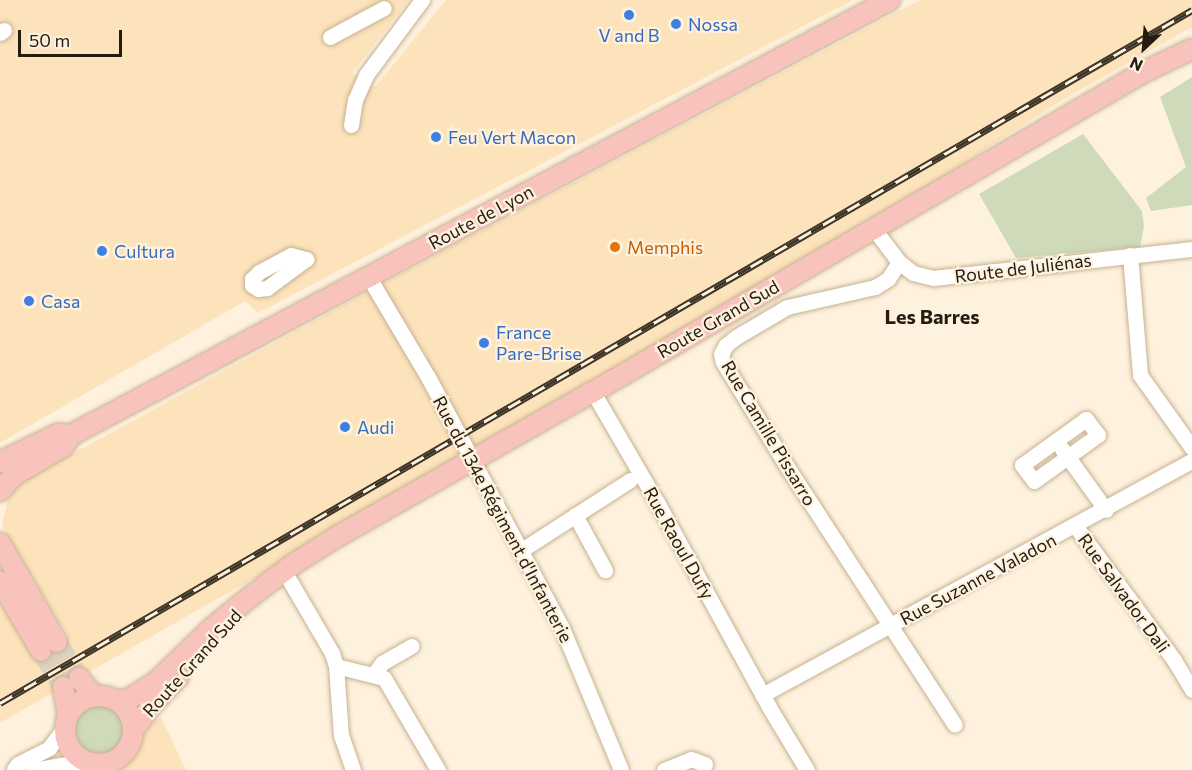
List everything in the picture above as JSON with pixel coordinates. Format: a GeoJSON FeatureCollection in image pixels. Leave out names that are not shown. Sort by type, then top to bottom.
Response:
{"type":"FeatureCollection","features":[{"type":"Feature","properties":{"kind":"main road","name":"Route de Lyon"},"geometry":{"type":"LineString","coordinates":[[0,491],[13,476],[64,446],[71,435],[890,0]]}},
{"type":"Feature","properties":{"kind":"main road","name":"Route Grand Sud"},"geometry":{"type":"LineString","coordinates":[[117,701],[129,699],[155,683],[212,628],[250,597],[284,571],[338,536],[593,392],[1144,72],[1192,49]]}},
{"type":"Feature","properties":{"kind":"main road","name":"Route de Lyon"},"geometry":{"type":"LineString","coordinates":[[0,462],[58,434],[71,435]]}},
{"type":"Feature","properties":{"kind":"main road"},"geometry":{"type":"LineString","coordinates":[[0,543],[49,647],[0,581]]}},
{"type":"Feature","properties":{"kind":"main road","name":"Route Grand Sud"},"geometry":{"type":"LineString","coordinates":[[134,729],[156,700],[202,654],[250,597]]}},
{"type":"Feature","properties":{"kind":"main road"},"geometry":{"type":"LineString","coordinates":[[71,682],[94,696],[117,701],[128,712],[134,729],[127,752],[107,767],[84,761],[69,745],[66,721],[71,682]]}},
{"type":"Feature","properties":{"kind":"main road"},"geometry":{"type":"LineString","coordinates":[[66,721],[74,706],[94,696]]}},
{"type":"Feature","properties":{"kind":"street"},"geometry":{"type":"LineString","coordinates":[[351,125],[355,100],[366,75],[422,0]]}},
{"type":"Feature","properties":{"kind":"street"},"geometry":{"type":"LineString","coordinates":[[330,37],[382,4],[404,23]]}},
{"type":"Feature","properties":{"kind":"street","name":"Route de Juliénas"},"geometry":{"type":"LineString","coordinates":[[874,229],[899,262],[913,273],[933,278],[1192,249]]}},
{"type":"Feature","properties":{"kind":"street"},"geometry":{"type":"LineString","coordinates":[[1130,255],[1140,375],[1144,384],[1192,448]]}},
{"type":"Feature","properties":{"kind":"street","name":"Rue Camille Pissarro"},"geometry":{"type":"LineString","coordinates":[[890,626],[723,362],[721,354],[726,345],[736,337],[787,307],[875,287],[888,279],[899,262]]}},
{"type":"Feature","properties":{"kind":"street","name":"Rue du 134e Régiment d'Infanterie"},"geometry":{"type":"LineString","coordinates":[[368,276],[428,377],[562,628],[622,770]]}},
{"type":"Feature","properties":{"kind":"street","name":"Rue Raoul Dufy"},"geometry":{"type":"LineString","coordinates":[[593,392],[658,504],[762,695],[807,770]]}},
{"type":"Feature","properties":{"kind":"street"},"geometry":{"type":"LineString","coordinates":[[1086,419],[1098,435],[1068,457],[1034,481],[1022,465],[1086,419]]}},
{"type":"Feature","properties":{"kind":"street"},"geometry":{"type":"LineString","coordinates":[[1056,440],[1106,510]]}},
{"type":"Feature","properties":{"kind":"street","name":"Rue Suzanne Valadon"},"geometry":{"type":"LineString","coordinates":[[762,695],[1076,527],[1192,461]]}},
{"type":"Feature","properties":{"kind":"street"},"geometry":{"type":"LineString","coordinates":[[520,551],[630,480]]}},
{"type":"Feature","properties":{"kind":"street"},"geometry":{"type":"LineString","coordinates":[[575,514],[605,570]]}},
{"type":"Feature","properties":{"kind":"street","name":"Rue Salvador Dali"},"geometry":{"type":"LineString","coordinates":[[1076,527],[1174,660],[1192,690]]}},
{"type":"Feature","properties":{"kind":"street"},"geometry":{"type":"LineString","coordinates":[[284,571],[322,634],[336,666],[341,735],[353,770]]}},
{"type":"Feature","properties":{"kind":"street"},"geometry":{"type":"LineString","coordinates":[[890,626],[955,725]]}},
{"type":"Feature","properties":{"kind":"street"},"geometry":{"type":"LineString","coordinates":[[375,674],[382,663],[411,646]]}},
{"type":"Feature","properties":{"kind":"street"},"geometry":{"type":"LineString","coordinates":[[336,666],[384,678],[438,770]]}},
{"type":"Feature","properties":{"kind":"street"},"geometry":{"type":"LineString","coordinates":[[14,770],[18,764],[49,748],[66,721]]}},
{"type":"Feature","properties":{"kind":"street"},"geometry":{"type":"LineString","coordinates":[[664,770],[691,759],[705,764]]}},
{"type":"Feature","properties":{"kind":"street"},"geometry":{"type":"LineString","coordinates":[[33,770],[84,761]]}},
{"type":"Feature","properties":{"kind":"shaded area"},"geometry":{"type":"Polygon","coordinates":[[[0,0],[409,0],[352,73],[375,87],[446,0],[853,0],[258,313],[245,301],[0,443],[0,0]]]}},
{"type":"Feature","properties":{"kind":"shaded area"},"geometry":{"type":"Polygon","coordinates":[[[920,0],[1192,0],[1192,27],[1064,99],[929,185],[489,442],[474,445],[466,437],[458,442],[460,453],[451,466],[0,723],[0,603],[33,656],[68,636],[2,526],[8,499],[23,481],[382,284],[920,0]]]}},
{"type":"Feature","properties":{"kind":"shaded area"},"geometry":{"type":"Polygon","coordinates":[[[161,717],[186,770],[83,770],[118,756],[161,717]]]}},
{"type":"Feature","properties":{"kind":"green space"},"geometry":{"type":"Polygon","coordinates":[[[1192,77],[1192,205],[1151,211],[1146,198],[1186,167],[1160,97],[1192,77]]]}},
{"type":"Feature","properties":{"kind":"green space"},"geometry":{"type":"Polygon","coordinates":[[[1083,134],[1142,211],[1144,227],[1140,247],[1016,258],[979,194],[1083,134]]]}},
{"type":"Feature","properties":{"kind":"green space"},"geometry":{"type":"Polygon","coordinates":[[[95,705],[105,705],[118,712],[125,725],[125,735],[118,748],[105,755],[95,755],[86,751],[79,744],[75,735],[75,725],[79,716],[86,709],[95,705]]]}},
{"type":"Feature","properties":{"kind":"tunnel"},"geometry":{"type":"LineString","coordinates":[[57,642],[79,678]]}},
{"type":"Feature","properties":{"kind":"tunnel"},"geometry":{"type":"LineString","coordinates":[[41,651],[63,687]]}},
{"type":"Feature","properties":{"kind":"railway"},"geometry":{"type":"LineString","coordinates":[[0,703],[1192,10]]}},
{"type":"Feature","properties":{"kind":"place","name":"V and B"},"geometry":{"type":"Point","coordinates":[629,15]}},
{"type":"Feature","properties":{"kind":"place","name":"Nossa"},"geometry":{"type":"Point","coordinates":[676,24]}},
{"type":"Feature","properties":{"kind":"place","name":"Feu Vert Macon"},"geometry":{"type":"Point","coordinates":[436,137]}},
{"type":"Feature","properties":{"kind":"place","name":"Memphis"},"geometry":{"type":"Point","coordinates":[615,247]}},
{"type":"Feature","properties":{"kind":"place","name":"Cultura"},"geometry":{"type":"Point","coordinates":[102,251]}},
{"type":"Feature","properties":{"kind":"place","name":"Casa"},"geometry":{"type":"Point","coordinates":[29,301]}},
{"type":"Feature","properties":{"kind":"place","name":"France Pare-Brise"},"geometry":{"type":"Point","coordinates":[484,343]}},
{"type":"Feature","properties":{"kind":"place","name":"Audi"},"geometry":{"type":"Point","coordinates":[345,427]}},
{"type":"Feature","properties":{"kind":"district","name":"Les Barres"},"geometry":{"type":"Point","coordinates":[932,316]}}]}
